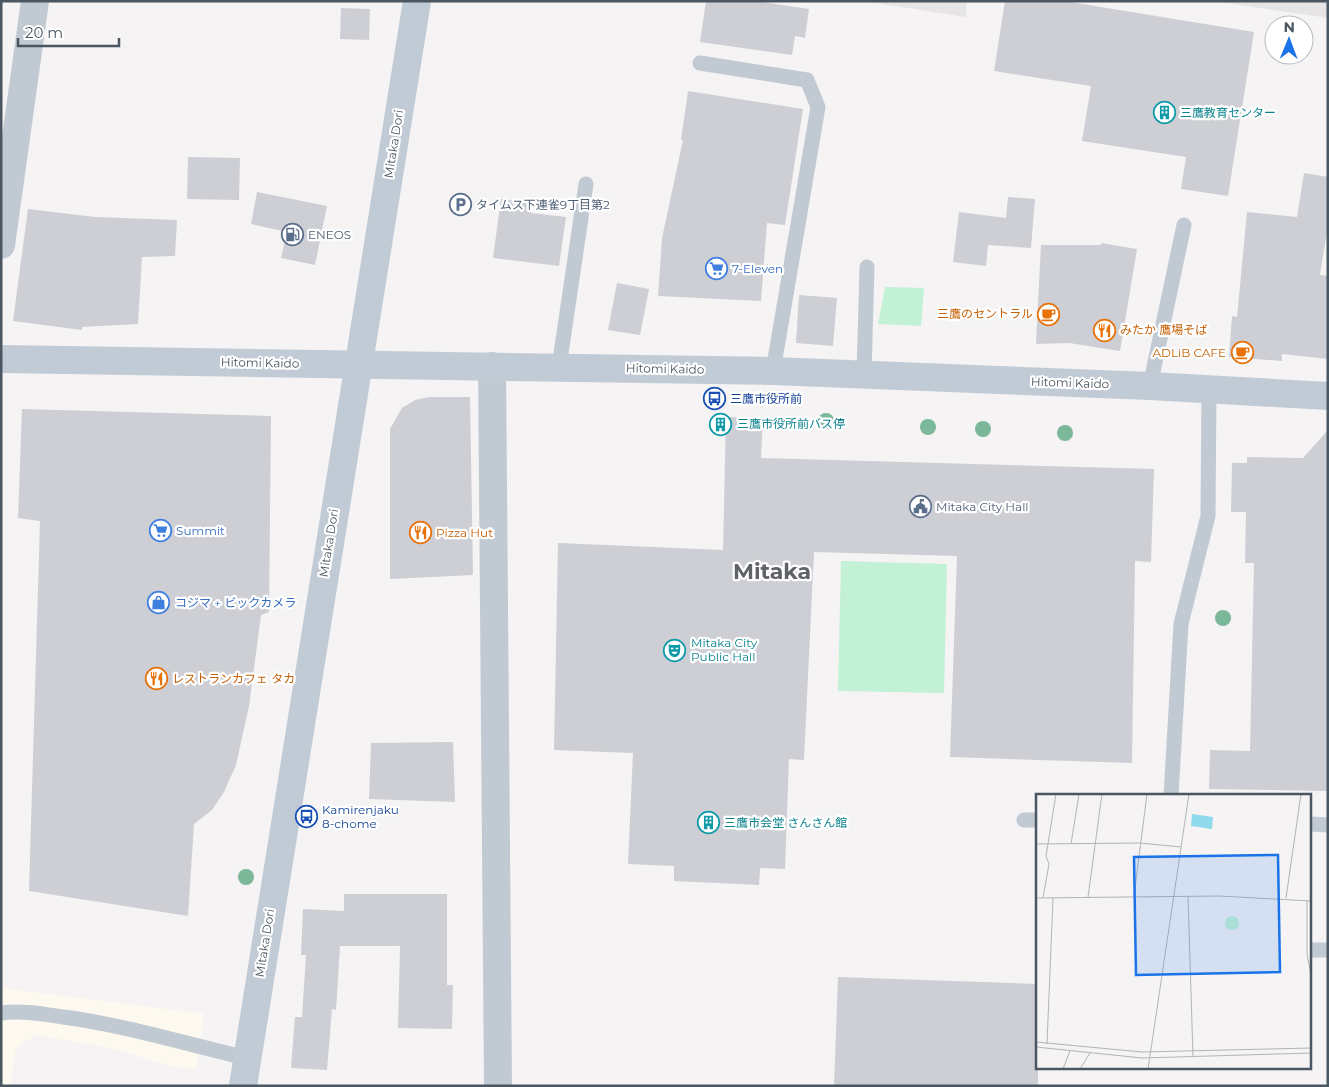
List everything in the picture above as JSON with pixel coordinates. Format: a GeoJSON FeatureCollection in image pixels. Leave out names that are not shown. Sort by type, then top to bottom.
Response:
{"type":"FeatureCollection","features":[{"type":"Feature","properties":{"kind":"main road","name":"Mitaka Dori"},"geometry":{"type":"LineString","coordinates":[[243,1086],[417,1]]}},
{"type":"Feature","properties":{"kind":"main road","name":"Hitomi Kaido"},"geometry":{"type":"LineString","coordinates":[[1,359],[773,371],[1209,388],[1328,396]]}},
{"type":"Feature","properties":{"kind":"street"},"geometry":{"type":"LineString","coordinates":[[1,245],[35,1]]}},
{"type":"Feature","properties":{"kind":"street"},"geometry":{"type":"LineString","coordinates":[[492,366],[498,1086]]}},
{"type":"Feature","properties":{"kind":"lane"},"geometry":{"type":"LineString","coordinates":[[700,63],[807,80],[818,107],[773,371]]}},
{"type":"Feature","properties":{"kind":"lane"},"geometry":{"type":"LineString","coordinates":[[559,367],[586,184]]}},
{"type":"Feature","properties":{"kind":"lane"},"geometry":{"type":"LineString","coordinates":[[1150,386],[1184,225]]}},
{"type":"Feature","properties":{"kind":"lane"},"geometry":{"type":"LineString","coordinates":[[864,375],[867,267]]}},
{"type":"Feature","properties":{"kind":"lane"},"geometry":{"type":"LineString","coordinates":[[1170,794],[1181,624],[1208,516],[1209,388]]}},
{"type":"Feature","properties":{"kind":"lane"},"geometry":{"type":"LineString","coordinates":[[1312,824],[1328,825]]}},
{"type":"Feature","properties":{"kind":"lane"},"geometry":{"type":"LineString","coordinates":[[1312,950],[1328,950]]}},
{"type":"Feature","properties":{"kind":"lane"},"geometry":{"type":"LineString","coordinates":[[1,1013],[38,1014],[86,1020],[247,1058]]}},
{"type":"Feature","properties":{"kind":"shaded area"},"geometry":{"type":"Polygon","coordinates":[[[862,1],[967,1],[966,17],[862,1]]]}},
{"type":"Feature","properties":{"kind":"shaded area"},"geometry":{"type":"Polygon","coordinates":[[[1213,1],[1328,1],[1328,18],[1314,15],[1213,1]]]}},
{"type":"Feature","properties":{"kind":"shaded area"},"geometry":{"type":"Polygon","coordinates":[[[1,988],[204,1014],[196,1070],[166,1065],[115,1049],[36,1035],[16,1048],[10,1086],[1,1086],[1,988]]]}},
{"type":"Feature","properties":{"kind":"green space"},"geometry":{"type":"Polygon","coordinates":[[[885,287],[924,288],[921,326],[878,324],[885,287]]]}},
{"type":"Feature","properties":{"kind":"green space"},"geometry":{"type":"Polygon","coordinates":[[[841,561],[947,564],[944,693],[838,691],[841,561]]]}},
{"type":"Feature","properties":{"kind":"building"},"geometry":{"type":"Polygon","coordinates":[[[706,1],[755,1],[809,9],[805,38],[795,36],[792,55],[700,42],[706,1]]]}},
{"type":"Feature","properties":{"kind":"building","name":"三鷹教育センター"},"geometry":{"type":"Polygon","coordinates":[[[1005,1],[1064,1],[1254,32],[1228,196],[1181,189],[1186,157],[1082,141],[1091,86],[994,71],[1005,1]]]}},
{"type":"Feature","properties":{"kind":"building"},"geometry":{"type":"Polygon","coordinates":[[[341,8],[370,9],[369,40],[340,39],[341,8]]]}},
{"type":"Feature","properties":{"kind":"building"},"geometry":{"type":"Polygon","coordinates":[[[688,91],[803,109],[785,225],[767,223],[761,301],[658,296],[662,238],[683,140],[681,140],[688,91]]]}},
{"type":"Feature","properties":{"kind":"building"},"geometry":{"type":"Polygon","coordinates":[[[188,157],[240,158],[239,200],[187,199],[188,157]]]}},
{"type":"Feature","properties":{"kind":"building"},"geometry":{"type":"Polygon","coordinates":[[[1304,173],[1328,177],[1328,225],[1320,275],[1328,276],[1328,359],[1282,354],[1282,361],[1229,357],[1232,316],[1237,317],[1247,212],[1297,217],[1304,173]]]}},
{"type":"Feature","properties":{"kind":"building"},"geometry":{"type":"Polygon","coordinates":[[[257,192],[327,206],[315,265],[281,258],[287,232],[251,224],[257,192]]]}},
{"type":"Feature","properties":{"kind":"building"},"geometry":{"type":"Polygon","coordinates":[[[1008,197],[1035,199],[1031,248],[988,245],[986,266],[953,262],[959,212],[1006,218],[1008,197]]]}},
{"type":"Feature","properties":{"kind":"building"},"geometry":{"type":"Polygon","coordinates":[[[501,199],[532,203],[531,213],[566,217],[559,266],[493,258],[501,199]]]}},
{"type":"Feature","properties":{"kind":"building"},"geometry":{"type":"Polygon","coordinates":[[[28,209],[95,217],[177,220],[175,256],[142,257],[138,324],[82,327],[82,330],[13,321],[28,209]]]}},
{"type":"Feature","properties":{"kind":"building"},"geometry":{"type":"Polygon","coordinates":[[[1101,243],[1137,249],[1120,351],[1069,343],[1036,344],[1041,245],[1101,245],[1101,243]]]}},
{"type":"Feature","properties":{"kind":"building"},"geometry":{"type":"Polygon","coordinates":[[[617,283],[649,289],[640,335],[608,330],[617,283]]]}},
{"type":"Feature","properties":{"kind":"building"},"geometry":{"type":"Polygon","coordinates":[[[799,295],[837,298],[833,346],[796,343],[799,295]]]}},
{"type":"Feature","properties":{"kind":"building"},"geometry":{"type":"Polygon","coordinates":[[[429,397],[470,397],[473,575],[390,579],[390,429],[402,408],[415,400],[429,397]]]}},
{"type":"Feature","properties":{"kind":"building"},"geometry":{"type":"Polygon","coordinates":[[[22,409],[271,416],[269,612],[261,615],[249,706],[236,765],[224,792],[212,810],[194,824],[188,916],[29,891],[40,521],[18,518],[22,409]]]}},
{"type":"Feature","properties":{"kind":"building"},"geometry":{"type":"Polygon","coordinates":[[[726,417],[763,418],[761,458],[1154,469],[1151,562],[1135,561],[1132,763],[950,757],[957,556],[814,552],[804,760],[789,759],[785,869],[760,868],[759,885],[674,881],[674,866],[628,864],[633,753],[554,750],[558,543],[723,550],[726,417]]]}},
{"type":"Feature","properties":{"kind":"building"},"geometry":{"type":"Polygon","coordinates":[[[1328,430],[1328,791],[1209,789],[1210,750],[1250,751],[1254,563],[1245,563],[1246,512],[1231,512],[1232,463],[1247,463],[1247,457],[1303,458],[1328,430]]]}},
{"type":"Feature","properties":{"kind":"building"},"geometry":{"type":"Polygon","coordinates":[[[453,742],[455,802],[369,799],[371,743],[453,742]]]}},
{"type":"Feature","properties":{"kind":"building"},"geometry":{"type":"Polygon","coordinates":[[[344,894],[447,894],[447,985],[453,985],[452,1029],[398,1028],[400,946],[340,946],[336,1010],[332,1009],[327,1070],[291,1068],[295,1017],[302,1017],[306,955],[301,955],[303,909],[344,911],[344,894]]]}},
{"type":"Feature","properties":{"kind":"building"},"geometry":{"type":"Polygon","coordinates":[[[838,977],[1036,984],[1036,1070],[1038,1070],[1038,1086],[834,1086],[838,977]]]}},
{"type":"Feature","properties":{"kind":"place","name":"三鷹教育センター"},"geometry":{"type":"Point","coordinates":[1164,113]}},
{"type":"Feature","properties":{"kind":"place","name":"タイムス下連雀9丁目第2"},"geometry":{"type":"Point","coordinates":[460,205]}},
{"type":"Feature","properties":{"kind":"place","name":"ENEOS"},"geometry":{"type":"Point","coordinates":[292,235]}},
{"type":"Feature","properties":{"kind":"place","name":"7-Eleven"},"geometry":{"type":"Point","coordinates":[716,269]}},
{"type":"Feature","properties":{"kind":"place","name":"三鷹のセントラル"},"geometry":{"type":"Point","coordinates":[1049,314]}},
{"type":"Feature","properties":{"kind":"place","name":"みたか 鷹場そば"},"geometry":{"type":"Point","coordinates":[1104,330]}},
{"type":"Feature","properties":{"kind":"place","name":"ADLiB CAFE"},"geometry":{"type":"Point","coordinates":[1242,353]}},
{"type":"Feature","properties":{"kind":"place","name":"三鷹市役所前"},"geometry":{"type":"Point","coordinates":[714,399]}},
{"type":"Feature","properties":{"kind":"place","name":"三鷹市役所前バス停"},"geometry":{"type":"Point","coordinates":[721,424]}},
{"type":"Feature","properties":{"kind":"place","name":"Mitaka City Hall"},"geometry":{"type":"Point","coordinates":[920,507]}},
{"type":"Feature","properties":{"kind":"place","name":"Summit"},"geometry":{"type":"Point","coordinates":[160,531]}},
{"type":"Feature","properties":{"kind":"place","name":"Pizza Hut"},"geometry":{"type":"Point","coordinates":[420,533]}},
{"type":"Feature","properties":{"kind":"place","name":"コジマ + ビックカメラ"},"geometry":{"type":"Point","coordinates":[159,603]}},
{"type":"Feature","properties":{"kind":"place","name":"Mitaka City Public Hall"},"geometry":{"type":"Point","coordinates":[675,650]}},
{"type":"Feature","properties":{"kind":"place","name":"レストランカフェ タカ"},"geometry":{"type":"Point","coordinates":[156,679]}},
{"type":"Feature","properties":{"kind":"place","name":"Kamirenjaku 8-chome"},"geometry":{"type":"Point","coordinates":[306,817]}},
{"type":"Feature","properties":{"kind":"place","name":"三鷹市会堂 さんさん館"},"geometry":{"type":"Point","coordinates":[708,823]}},
{"type":"Feature","properties":{"kind":"district","name":"Mitaka"},"geometry":{"type":"Point","coordinates":[772,571]}}]}
